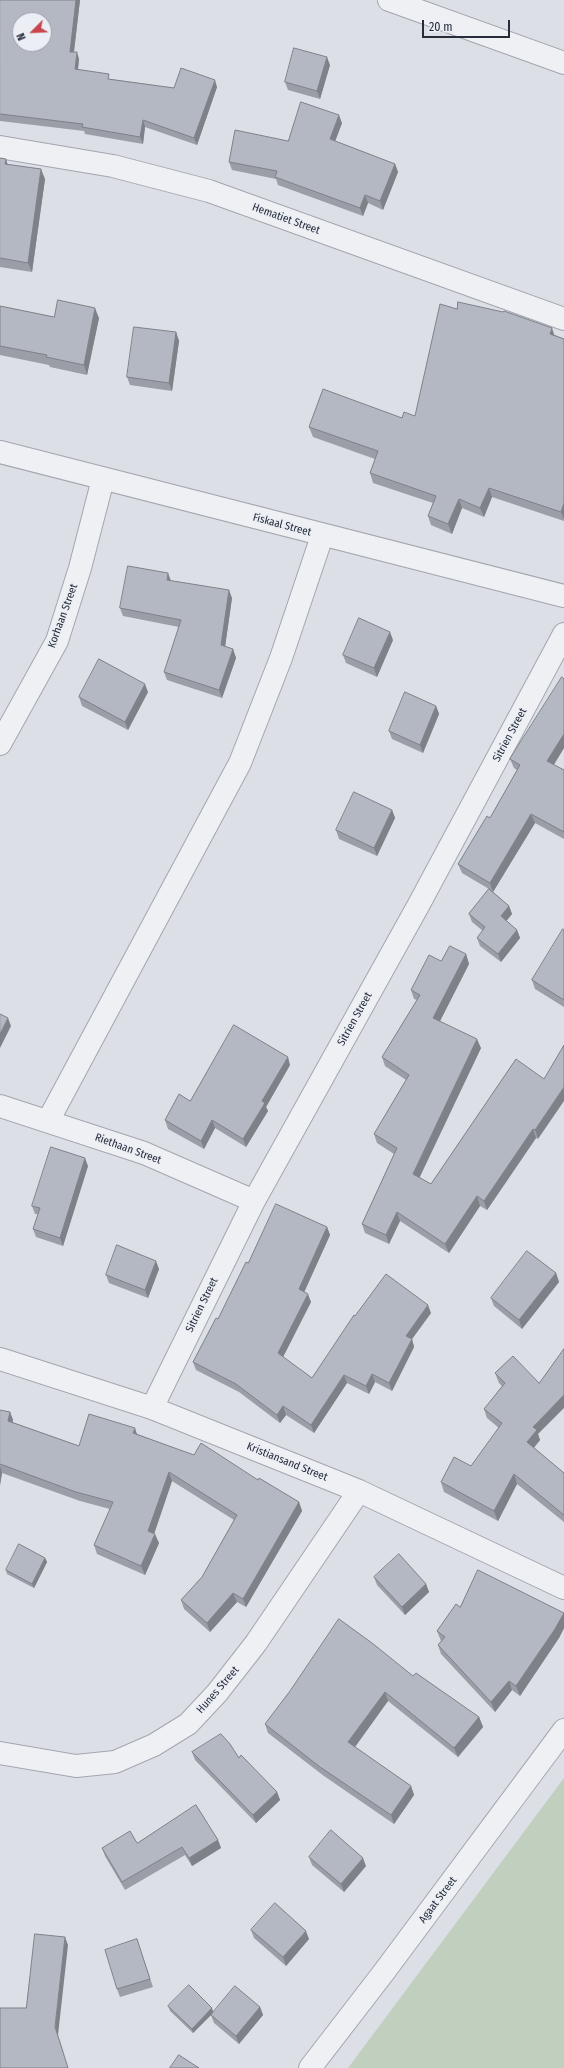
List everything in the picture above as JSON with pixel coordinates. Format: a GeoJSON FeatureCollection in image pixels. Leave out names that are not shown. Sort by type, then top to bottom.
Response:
{"type":"FeatureCollection","features":[{"type":"Feature","properties":{"kind":"street"},"geometry":{"type":"LineString","coordinates":[[389,0],[564,63]]}},
{"type":"Feature","properties":{"kind":"street","name":"Hematiet Street"},"geometry":{"type":"LineString","coordinates":[[0,148],[113,166],[209,191],[564,319]]}},
{"type":"Feature","properties":{"kind":"street","name":"Fiskaal Street"},"geometry":{"type":"LineString","coordinates":[[0,452],[322,536],[564,596]]}},
{"type":"Feature","properties":{"kind":"street","name":"Korhaan Street"},"geometry":{"type":"LineString","coordinates":[[0,744],[56,641],[80,568],[103,479]]}},
{"type":"Feature","properties":{"kind":"street"},"geometry":{"type":"LineString","coordinates":[[48,1121],[240,763],[281,658],[322,536]]}},
{"type":"Feature","properties":{"kind":"street","name":"Sitrien Street"},"geometry":{"type":"LineString","coordinates":[[152,1408],[254,1201],[418,906],[564,634]]}},
{"type":"Feature","properties":{"kind":"street","name":"Riethaan Street"},"geometry":{"type":"LineString","coordinates":[[0,1106],[144,1153],[254,1201]]}},
{"type":"Feature","properties":{"kind":"street","name":"Kristiansand Street"},"geometry":{"type":"LineString","coordinates":[[0,1359],[152,1408],[359,1491],[564,1588]]}},
{"type":"Feature","properties":{"kind":"street","name":"Hunes Street"},"geometry":{"type":"LineString","coordinates":[[0,1752],[76,1766],[115,1762],[154,1745],[188,1724],[217,1693],[256,1643],[359,1491]]}},
{"type":"Feature","properties":{"kind":"street","name":"Agaat Street"},"geometry":{"type":"LineString","coordinates":[[310,2068],[564,1730]]}},
{"type":"Feature","properties":{"kind":"green space"},"geometry":{"type":"Polygon","coordinates":[[[564,1778],[564,2068],[348,2068],[564,1778]]]}},
{"type":"Feature","properties":{"kind":"building"},"geometry":{"type":"Polygon","coordinates":[[[0,0],[76,0],[70,52],[77,52],[75,69],[109,74],[108,79],[174,88],[181,68],[215,80],[194,138],[143,120],[140,137],[82,127],[83,124],[0,114],[0,0]]]}},
{"type":"Feature","properties":{"kind":"building"},"geometry":{"type":"Polygon","coordinates":[[[294,48],[327,57],[317,91],[285,82],[294,48]]]}},
{"type":"Feature","properties":{"kind":"building"},"geometry":{"type":"Polygon","coordinates":[[[301,102],[339,115],[330,139],[395,164],[380,201],[365,195],[360,208],[275,177],[277,171],[229,162],[235,130],[288,141],[301,102]]]}},
{"type":"Feature","properties":{"kind":"building"},"geometry":{"type":"Polygon","coordinates":[[[0,158],[6,159],[5,164],[41,169],[28,263],[0,258],[0,158]]]}},
{"type":"Feature","properties":{"kind":"building"},"geometry":{"type":"Polygon","coordinates":[[[58,300],[95,308],[84,365],[46,357],[47,355],[0,346],[0,306],[54,317],[58,300]]]}},
{"type":"Feature","properties":{"kind":"building"},"geometry":{"type":"Polygon","coordinates":[[[458,302],[504,311],[552,328],[550,334],[564,339],[564,503],[561,512],[489,488],[480,508],[459,499],[448,524],[428,516],[436,496],[370,473],[378,451],[309,427],[323,389],[402,418],[404,412],[415,416],[440,304],[457,309],[458,302]]]}},
{"type":"Feature","properties":{"kind":"building"},"geometry":{"type":"Polygon","coordinates":[[[134,327],[176,332],[169,383],[127,377],[134,327]]]}},
{"type":"Feature","properties":{"kind":"building"},"geometry":{"type":"Polygon","coordinates":[[[128,566],[168,573],[167,580],[229,590],[221,645],[233,649],[219,690],[164,672],[181,620],[120,608],[128,566]]]}},
{"type":"Feature","properties":{"kind":"building"},"geometry":{"type":"Polygon","coordinates":[[[359,618],[390,632],[374,668],[343,655],[359,618]]]}},
{"type":"Feature","properties":{"kind":"building"},"geometry":{"type":"Polygon","coordinates":[[[99,659],[145,684],[125,722],[79,697],[99,659]]]}},
{"type":"Feature","properties":{"kind":"building"},"geometry":{"type":"Polygon","coordinates":[[[562,677],[564,679],[564,734],[547,761],[564,770],[564,832],[531,814],[490,883],[458,864],[487,816],[490,818],[520,765],[510,759],[562,677]]]}},
{"type":"Feature","properties":{"kind":"building"},"geometry":{"type":"Polygon","coordinates":[[[405,692],[436,706],[420,745],[389,731],[405,692]]]}},
{"type":"Feature","properties":{"kind":"building"},"geometry":{"type":"Polygon","coordinates":[[[354,792],[392,810],[374,848],[336,830],[354,792]]]}},
{"type":"Feature","properties":{"kind":"building"},"geometry":{"type":"Polygon","coordinates":[[[489,889],[509,906],[501,916],[517,930],[498,954],[477,938],[485,927],[469,914],[489,889]]]}},
{"type":"Feature","properties":{"kind":"building"},"geometry":{"type":"Polygon","coordinates":[[[563,929],[564,930],[564,1000],[532,980],[563,929]]]}},
{"type":"Feature","properties":{"kind":"building"},"geometry":{"type":"Polygon","coordinates":[[[450,946],[466,954],[433,1018],[477,1039],[413,1174],[431,1184],[516,1059],[544,1079],[564,1045],[564,1087],[535,1130],[533,1129],[484,1201],[477,1196],[445,1244],[397,1212],[386,1235],[362,1224],[397,1148],[374,1134],[409,1075],[382,1057],[420,995],[411,990],[429,955],[441,961],[450,946]]]}},
{"type":"Feature","properties":{"kind":"building"},"geometry":{"type":"Polygon","coordinates":[[[0,1014],[8,1018],[0,1034],[0,1014]]]}},
{"type":"Feature","properties":{"kind":"building"},"geometry":{"type":"Polygon","coordinates":[[[234,1025],[288,1057],[262,1101],[265,1103],[243,1139],[212,1120],[201,1141],[165,1120],[179,1094],[190,1101],[234,1025]]]}},
{"type":"Feature","properties":{"kind":"building"},"geometry":{"type":"Polygon","coordinates":[[[51,1147],[85,1158],[60,1238],[33,1229],[40,1208],[32,1206],[51,1147]]]}},
{"type":"Feature","properties":{"kind":"building"},"geometry":{"type":"Polygon","coordinates":[[[276,1204],[327,1227],[299,1289],[308,1294],[278,1353],[312,1378],[354,1315],[355,1316],[386,1274],[428,1305],[406,1336],[412,1339],[389,1383],[372,1374],[366,1386],[344,1375],[311,1425],[283,1406],[277,1415],[236,1384],[193,1362],[216,1318],[218,1319],[246,1262],[248,1263],[276,1204]]]}},
{"type":"Feature","properties":{"kind":"building"},"geometry":{"type":"Polygon","coordinates":[[[117,1245],[156,1261],[145,1290],[106,1275],[117,1245]]]}},
{"type":"Feature","properties":{"kind":"building"},"geometry":{"type":"Polygon","coordinates":[[[527,1251],[556,1273],[519,1320],[491,1298],[527,1251]]]}},
{"type":"Feature","properties":{"kind":"building"},"geometry":{"type":"Polygon","coordinates":[[[564,1349],[564,1395],[533,1427],[537,1430],[527,1442],[564,1473],[564,1515],[514,1474],[494,1511],[441,1482],[454,1457],[471,1466],[502,1423],[484,1409],[505,1383],[495,1373],[513,1356],[539,1383],[564,1349]]]}},
{"type":"Feature","properties":{"kind":"building"},"geometry":{"type":"Polygon","coordinates":[[[0,1410],[10,1412],[8,1421],[79,1446],[89,1414],[135,1428],[133,1433],[194,1455],[201,1443],[258,1480],[259,1478],[299,1502],[243,1599],[233,1593],[207,1623],[181,1600],[202,1577],[237,1515],[169,1472],[148,1531],[155,1534],[141,1566],[94,1545],[113,1502],[76,1492],[0,1464],[0,1410]]]}},
{"type":"Feature","properties":{"kind":"building"},"geometry":{"type":"Polygon","coordinates":[[[19,1544],[45,1558],[32,1584],[6,1570],[19,1544]]]}},
{"type":"Feature","properties":{"kind":"building"},"geometry":{"type":"Polygon","coordinates":[[[399,1554],[426,1584],[402,1607],[374,1577],[399,1554]]]}},
{"type":"Feature","properties":{"kind":"building"},"geometry":{"type":"Polygon","coordinates":[[[478,1570],[564,1613],[555,1629],[516,1686],[509,1681],[491,1702],[438,1645],[445,1637],[437,1631],[456,1604],[460,1607],[478,1570]]]}},
{"type":"Feature","properties":{"kind":"building"},"geometry":{"type":"Polygon","coordinates":[[[339,1619],[413,1676],[416,1673],[479,1717],[454,1748],[385,1692],[348,1742],[411,1786],[391,1815],[320,1767],[265,1724],[290,1691],[339,1619]]]}},
{"type":"Feature","properties":{"kind":"building"},"geometry":{"type":"Polygon","coordinates":[[[221,1734],[239,1758],[241,1755],[277,1792],[253,1815],[192,1752],[221,1734]]]}},
{"type":"Feature","properties":{"kind":"building"},"geometry":{"type":"Polygon","coordinates":[[[196,1805],[218,1840],[189,1858],[182,1847],[122,1882],[102,1848],[130,1831],[137,1843],[196,1805]]]}},
{"type":"Feature","properties":{"kind":"building"},"geometry":{"type":"Polygon","coordinates":[[[331,1830],[363,1858],[341,1884],[309,1857],[331,1830]]]}},
{"type":"Feature","properties":{"kind":"building"},"geometry":{"type":"Polygon","coordinates":[[[275,1903],[306,1931],[283,1957],[251,1930],[275,1903]]]}},
{"type":"Feature","properties":{"kind":"building"},"geometry":{"type":"Polygon","coordinates":[[[35,1934],[65,1937],[55,2027],[68,2068],[0,2068],[0,2008],[26,2008],[35,1934]]]}},
{"type":"Feature","properties":{"kind":"building"},"geometry":{"type":"Polygon","coordinates":[[[137,1939],[150,1979],[117,1989],[105,1950],[137,1939]]]}},
{"type":"Feature","properties":{"kind":"building"},"geometry":{"type":"Polygon","coordinates":[[[189,1985],[212,2008],[192,2029],[168,2006],[189,1985]]]}},
{"type":"Feature","properties":{"kind":"building"},"geometry":{"type":"Polygon","coordinates":[[[235,1986],[260,2007],[236,2036],[211,2015],[235,1986]]]}},
{"type":"Feature","properties":{"kind":"building"},"geometry":{"type":"Polygon","coordinates":[[[179,2055],[199,2068],[170,2068],[179,2055]]]}}]}
